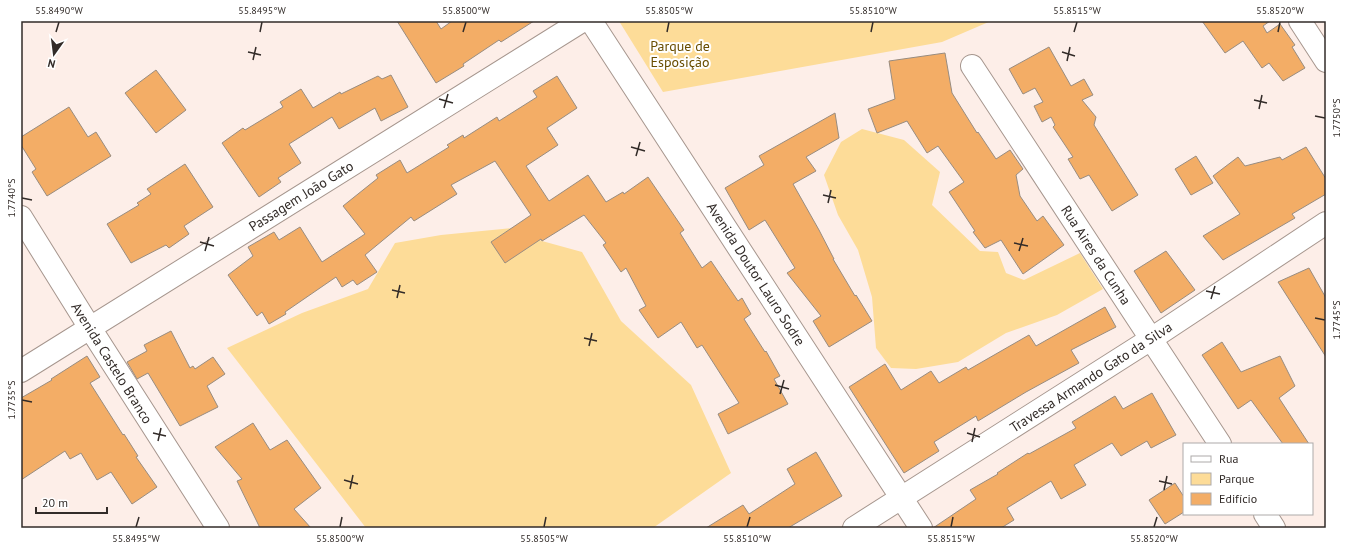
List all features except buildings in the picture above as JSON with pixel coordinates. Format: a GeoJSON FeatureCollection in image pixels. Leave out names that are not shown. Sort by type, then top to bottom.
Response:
{"type":"FeatureCollection","features":[{"type":"Feature","properties":{"kind":"street","name":"Passagem João Gato"},"geometry":{"type":"LineString","coordinates":[[21,372],[582,21]]}},
{"type":"Feature","properties":{"kind":"street","name":"Avenida Doutor Lauro Sodre"},"geometry":{"type":"LineString","coordinates":[[591,21],[921,528]]}},
{"type":"Feature","properties":{"kind":"street"},"geometry":{"type":"LineString","coordinates":[[1300,21],[1326,61]]}},
{"type":"Feature","properties":{"kind":"street","name":"Rua Aires da Cunha"},"geometry":{"type":"LineString","coordinates":[[972,66],[1219,443]]}},
{"type":"Feature","properties":{"kind":"street","name":"Avenida Castelo Branco"},"geometry":{"type":"LineString","coordinates":[[21,217],[218,528]]}},
{"type":"Feature","properties":{"kind":"street","name":"Travessa Armando Gato da Silva"},"geometry":{"type":"LineString","coordinates":[[854,528],[1151,339],[1326,223]]}},
{"type":"Feature","properties":{"kind":"street"},"geometry":{"type":"LineString","coordinates":[[1266,515],[1274,528]]}},
{"type":"Feature","properties":{"kind":"green space","name":"Parque de Esposição"},"geometry":{"type":"Polygon","coordinates":[[[619,21],[991,21],[942,42],[663,92],[619,21]]]}},
{"type":"Feature","properties":{"kind":"green space"},"geometry":{"type":"Polygon","coordinates":[[[862,129],[904,140],[940,172],[932,205],[980,251],[998,252],[1006,273],[1024,280],[1080,253],[1103,289],[1057,315],[1006,333],[958,362],[916,369],[891,368],[876,348],[872,297],[858,250],[838,215],[824,175],[841,142],[862,129]]]}},
{"type":"Feature","properties":{"kind":"green space"},"geometry":{"type":"Polygon","coordinates":[[[512,228],[542,241],[582,252],[621,321],[691,385],[731,473],[653,528],[366,528],[227,348],[302,313],[368,289],[395,243],[441,235],[512,228]]]}}]}
